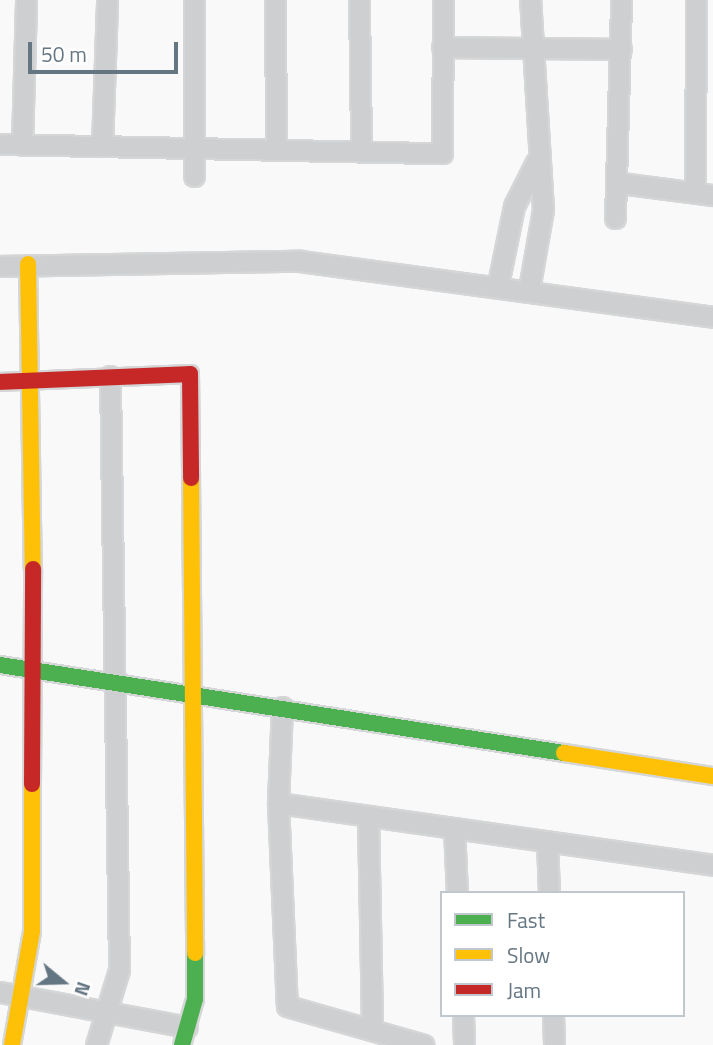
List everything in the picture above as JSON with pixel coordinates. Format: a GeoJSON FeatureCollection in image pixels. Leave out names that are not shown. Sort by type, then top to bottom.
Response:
{"type":"FeatureCollection","features":[{"type":"Feature","properties":{"kind":"street"},"geometry":{"type":"LineString","coordinates":[[22,145],[26,0]]}},
{"type":"Feature","properties":{"kind":"street"},"geometry":{"type":"LineString","coordinates":[[102,145],[107,0]]}},
{"type":"Feature","properties":{"kind":"street"},"geometry":{"type":"LineString","coordinates":[[194,0],[194,177]]}},
{"type":"Feature","properties":{"kind":"street"},"geometry":{"type":"LineString","coordinates":[[275,0],[276,146]]}},
{"type":"Feature","properties":{"kind":"street"},"geometry":{"type":"LineString","coordinates":[[359,0],[361,150]]}},
{"type":"Feature","properties":{"kind":"street"},"geometry":{"type":"LineString","coordinates":[[0,144],[194,144],[442,153],[443,0]]}},
{"type":"Feature","properties":{"kind":"street"},"geometry":{"type":"LineString","coordinates":[[528,289],[543,209],[536,162],[530,0]]}},
{"type":"Feature","properties":{"kind":"street"},"geometry":{"type":"LineString","coordinates":[[615,218],[620,183],[621,0]]}},
{"type":"Feature","properties":{"kind":"street"},"geometry":{"type":"LineString","coordinates":[[620,183],[704,193],[696,0]]}},
{"type":"Feature","properties":{"kind":"street"},"geometry":{"type":"LineString","coordinates":[[442,47],[621,49]]}},
{"type":"Feature","properties":{"kind":"street"},"geometry":{"type":"LineString","coordinates":[[498,284],[514,206],[536,162]]}},
{"type":"Feature","properties":{"kind":"street"},"geometry":{"type":"LineString","coordinates":[[0,266],[300,261],[498,284],[713,317]]}},
{"type":"Feature","properties":{"kind":"street"},"geometry":{"type":"LineString","coordinates":[[12,1045],[32,931],[33,381],[28,264]]}},
{"type":"Feature","properties":{"kind":"street"},"geometry":{"type":"LineString","coordinates":[[0,382],[190,374],[195,999],[184,1036],[0,992]]}},
{"type":"Feature","properties":{"kind":"street"},"geometry":{"type":"LineString","coordinates":[[96,1045],[118,970],[110,376]]}},
{"type":"Feature","properties":{"kind":"street"},"geometry":{"type":"LineString","coordinates":[[0,665],[193,692],[713,776]]}},
{"type":"Feature","properties":{"kind":"street"},"geometry":{"type":"LineString","coordinates":[[282,707],[278,803],[287,1006],[424,1045]]}},
{"type":"Feature","properties":{"kind":"street"},"geometry":{"type":"LineString","coordinates":[[278,803],[713,865]]}},
{"type":"Feature","properties":{"kind":"street"},"geometry":{"type":"LineString","coordinates":[[368,816],[372,1030]]}},
{"type":"Feature","properties":{"kind":"street"},"geometry":{"type":"LineString","coordinates":[[454,828],[457,891]]}},
{"type":"Feature","properties":{"kind":"street"},"geometry":{"type":"LineString","coordinates":[[547,841],[549,891]]}},
{"type":"Feature","properties":{"kind":"street"},"geometry":{"type":"LineString","coordinates":[[463,1017],[464,1045]]}},
{"type":"Feature","properties":{"kind":"street"},"geometry":{"type":"LineString","coordinates":[[554,1017],[554,1045]]}},
{"type":"Feature","properties":{"kind":"traffic: fast"},"geometry":{"type":"LineString","coordinates":[[0,665],[564,753]]}},
{"type":"Feature","properties":{"kind":"traffic: fast"},"geometry":{"type":"LineString","coordinates":[[182,1045],[195,999],[195,953]]}},
{"type":"Feature","properties":{"kind":"traffic: slow"},"geometry":{"type":"LineString","coordinates":[[28,264],[33,569]]}},
{"type":"Feature","properties":{"kind":"traffic: slow"},"geometry":{"type":"LineString","coordinates":[[191,478],[195,953]]}},
{"type":"Feature","properties":{"kind":"traffic: slow"},"geometry":{"type":"LineString","coordinates":[[564,753],[713,776]]}},
{"type":"Feature","properties":{"kind":"traffic: slow"},"geometry":{"type":"LineString","coordinates":[[12,1045],[32,931],[32,784]]}},
{"type":"Feature","properties":{"kind":"traffic: jam"},"geometry":{"type":"LineString","coordinates":[[0,382],[190,374],[191,478]]}},
{"type":"Feature","properties":{"kind":"traffic: jam"},"geometry":{"type":"LineString","coordinates":[[32,784],[33,569]]}}]}
